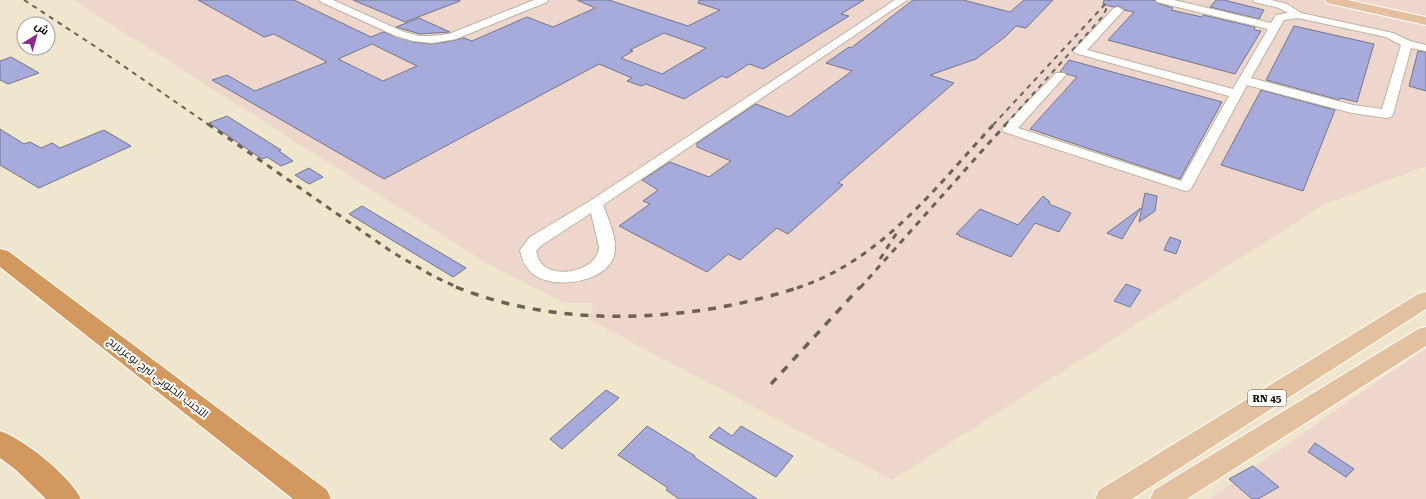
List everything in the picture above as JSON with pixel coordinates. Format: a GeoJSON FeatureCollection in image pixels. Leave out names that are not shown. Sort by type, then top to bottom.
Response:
{"type":"FeatureCollection","features":[{"type":"Feature","properties":{"kind":"highway","name":"التجنب الجنوبي لبرج بوعريريج"},"geometry":{"type":"LineString","coordinates":[[0,256],[316,499]]}},
{"type":"Feature","properties":{"kind":"highway"},"geometry":{"type":"LineString","coordinates":[[0,272],[23,279],[50,293]]}},
{"type":"Feature","properties":{"kind":"highway"},"geometry":{"type":"LineString","coordinates":[[0,442],[28,463],[66,499]]}},
{"type":"Feature","properties":{"kind":"main road"},"geometry":{"type":"LineString","coordinates":[[1331,0],[1426,20]]}},
{"type":"Feature","properties":{"kind":"main road","name":"RN 45"},"geometry":{"type":"LineString","coordinates":[[1109,499],[1426,299]]}},
{"type":"Feature","properties":{"kind":"main road","name":"RN 45"},"geometry":{"type":"LineString","coordinates":[[1164,499],[1426,335]]}},
{"type":"Feature","properties":{"kind":"street"},"geometry":{"type":"LineString","coordinates":[[325,0],[400,34],[412,38],[439,40],[452,37],[543,0]]}},
{"type":"Feature","properties":{"kind":"street"},"geometry":{"type":"LineString","coordinates":[[595,204],[607,248],[604,260],[600,265],[583,274],[563,277],[544,274],[531,265],[528,250],[532,245],[902,0]]}},
{"type":"Feature","properties":{"kind":"street"},"geometry":{"type":"LineString","coordinates":[[1161,0],[1274,27]]}},
{"type":"Feature","properties":{"kind":"street"},"geometry":{"type":"LineString","coordinates":[[1198,9],[1204,0]]}},
{"type":"Feature","properties":{"kind":"street"},"geometry":{"type":"LineString","coordinates":[[1258,0],[1283,6],[1298,14],[1389,35],[1407,44],[1426,48]]}},
{"type":"Feature","properties":{"kind":"street"},"geometry":{"type":"LineString","coordinates":[[1118,10],[1079,51],[1236,94]]}},
{"type":"Feature","properties":{"kind":"street"},"geometry":{"type":"LineString","coordinates":[[1060,75],[1009,129],[1185,187],[1280,17],[1298,14]]}},
{"type":"Feature","properties":{"kind":"street"},"geometry":{"type":"LineString","coordinates":[[1338,36],[1344,25]]}},
{"type":"Feature","properties":{"kind":"street"},"geometry":{"type":"LineString","coordinates":[[1244,80],[1352,109],[1387,114],[1407,44]]}},
{"type":"Feature","properties":{"kind":"shaded area"},"geometry":{"type":"Polygon","coordinates":[[[73,0],[1426,0],[1426,166],[1325,204],[892,480],[588,319],[594,303],[564,303],[488,264],[73,0]]]}},
{"type":"Feature","properties":{"kind":"shaded area"},"geometry":{"type":"Polygon","coordinates":[[[1426,349],[1426,499],[1209,499],[1385,376],[1426,349]]]}},
{"type":"Feature","properties":{"kind":"building"},"geometry":{"type":"Polygon","coordinates":[[[198,0],[294,0],[371,37],[383,32],[413,42],[432,44],[464,38],[472,41],[527,17],[553,27],[595,8],[577,0],[609,0],[688,26],[720,10],[698,3],[699,0],[864,0],[841,14],[849,16],[763,69],[749,64],[727,78],[722,76],[684,99],[646,84],[641,86],[627,81],[632,78],[599,64],[384,179],[212,80],[227,75],[255,91],[327,62],[274,34],[264,37],[198,0]],[[664,33],[630,50],[633,51],[621,58],[662,74],[706,48],[664,33]],[[372,44],[338,59],[383,81],[417,66],[372,44]]]}},
{"type":"Feature","properties":{"kind":"building"},"geometry":{"type":"Polygon","coordinates":[[[353,0],[460,0],[460,1],[405,22],[353,0]]]}},
{"type":"Feature","properties":{"kind":"building"},"geometry":{"type":"Polygon","coordinates":[[[913,0],[963,0],[1010,12],[1024,0],[1053,0],[1026,28],[1016,26],[1005,37],[976,59],[930,75],[954,83],[838,183],[843,185],[788,234],[777,228],[740,260],[728,254],[707,272],[619,226],[650,204],[643,201],[658,190],[642,180],[670,162],[709,177],[731,161],[697,147],[697,143],[756,104],[789,117],[852,71],[826,63],[849,47],[851,48],[913,0]]]}},
{"type":"Feature","properties":{"kind":"building"},"geometry":{"type":"Polygon","coordinates":[[[1104,0],[1155,0],[1157,3],[1173,8],[1171,10],[1202,17],[1203,15],[1255,27],[1254,30],[1261,31],[1235,74],[1108,40],[1134,12],[1124,10],[1119,6],[1113,7],[1103,4],[1104,0]]]}},
{"type":"Feature","properties":{"kind":"building"},"geometry":{"type":"Polygon","coordinates":[[[1216,0],[1224,0],[1264,10],[1259,19],[1210,7],[1216,0]]]}},
{"type":"Feature","properties":{"kind":"building"},"geometry":{"type":"Polygon","coordinates":[[[419,18],[450,32],[420,34],[396,27],[419,18]]]}},
{"type":"Feature","properties":{"kind":"building"},"geometry":{"type":"Polygon","coordinates":[[[1294,26],[1374,44],[1357,102],[1340,98],[1339,100],[1266,80],[1294,26]]]}},
{"type":"Feature","properties":{"kind":"building"},"geometry":{"type":"Polygon","coordinates":[[[1418,51],[1426,52],[1426,91],[1409,86],[1418,51]]]}},
{"type":"Feature","properties":{"kind":"building"},"geometry":{"type":"Polygon","coordinates":[[[11,57],[39,73],[8,84],[0,80],[0,61],[11,57]]]}},
{"type":"Feature","properties":{"kind":"building"},"geometry":{"type":"Polygon","coordinates":[[[1069,60],[1222,102],[1180,179],[1030,129],[1077,77],[1060,72],[1069,60]]]}},
{"type":"Feature","properties":{"kind":"building"},"geometry":{"type":"Polygon","coordinates":[[[1261,90],[1335,110],[1303,191],[1221,165],[1261,90]]]}},
{"type":"Feature","properties":{"kind":"building"},"geometry":{"type":"Polygon","coordinates":[[[227,116],[281,150],[279,151],[293,161],[281,166],[267,157],[262,159],[209,123],[227,116]]]}},
{"type":"Feature","properties":{"kind":"building"},"geometry":{"type":"Polygon","coordinates":[[[0,129],[24,144],[30,142],[41,148],[52,143],[60,148],[104,130],[131,146],[39,188],[0,165],[0,129]]]}},
{"type":"Feature","properties":{"kind":"building"},"geometry":{"type":"Polygon","coordinates":[[[309,168],[323,177],[309,184],[295,175],[309,168]]]}},
{"type":"Feature","properties":{"kind":"building"},"geometry":{"type":"Polygon","coordinates":[[[1145,193],[1157,196],[1155,211],[1139,222],[1145,193]]]}},
{"type":"Feature","properties":{"kind":"building"},"geometry":{"type":"Polygon","coordinates":[[[1043,196],[1050,202],[1049,204],[1071,213],[1059,232],[1035,223],[1011,257],[956,234],[980,209],[1018,225],[1043,196]]]}},
{"type":"Feature","properties":{"kind":"building"},"geometry":{"type":"Polygon","coordinates":[[[362,206],[466,268],[453,277],[349,214],[362,206]]]}},
{"type":"Feature","properties":{"kind":"building"},"geometry":{"type":"Polygon","coordinates":[[[1141,208],[1122,239],[1107,233],[1141,208]]]}},
{"type":"Feature","properties":{"kind":"building"},"geometry":{"type":"Polygon","coordinates":[[[1170,237],[1181,241],[1176,254],[1164,250],[1170,237]]]}},
{"type":"Feature","properties":{"kind":"building"},"geometry":{"type":"Polygon","coordinates":[[[1126,284],[1141,290],[1130,307],[1114,301],[1126,284]]]}},
{"type":"Feature","properties":{"kind":"building"},"geometry":{"type":"Polygon","coordinates":[[[606,390],[619,398],[562,449],[550,439],[606,390]]]}},
{"type":"Feature","properties":{"kind":"building"},"geometry":{"type":"Polygon","coordinates":[[[647,426],[695,456],[694,457],[757,499],[679,499],[666,490],[668,488],[618,455],[647,426]]]}},
{"type":"Feature","properties":{"kind":"building"},"geometry":{"type":"Polygon","coordinates":[[[741,426],[793,456],[776,477],[709,437],[719,427],[732,436],[741,426]]]}},
{"type":"Feature","properties":{"kind":"building"},"geometry":{"type":"Polygon","coordinates":[[[1315,443],[1354,469],[1346,477],[1308,452],[1315,443]]]}},
{"type":"Feature","properties":{"kind":"building"},"geometry":{"type":"Polygon","coordinates":[[[1253,466],[1279,487],[1258,499],[1252,499],[1229,479],[1253,466]]]}},
{"type":"Feature","properties":{"kind":"railway"},"geometry":{"type":"LineString","coordinates":[[24,0],[96,47],[209,125]]}},
{"type":"Feature","properties":{"kind":"railway"},"geometry":{"type":"LineString","coordinates":[[993,125],[1109,0]]}},
{"type":"Feature","properties":{"kind":"railway"},"geometry":{"type":"LineString","coordinates":[[1005,125],[1103,16],[1108,5]]}},
{"type":"Feature","properties":{"kind":"railway"},"geometry":{"type":"LineString","coordinates":[[208,124],[392,252],[433,276],[459,288]]}},
{"type":"Feature","properties":{"kind":"railway"},"geometry":{"type":"LineString","coordinates":[[798,288],[827,275],[855,259],[881,240],[906,219],[929,196],[994,124]]}},
{"type":"Feature","properties":{"kind":"railway"},"geometry":{"type":"LineString","coordinates":[[860,288],[1006,124]]}},
{"type":"Feature","properties":{"kind":"railway"},"geometry":{"type":"LineString","coordinates":[[880,259],[898,231]]}},
{"type":"Feature","properties":{"kind":"railway"},"geometry":{"type":"LineString","coordinates":[[456,287],[497,301],[540,310],[583,315],[628,316],[673,314],[716,308],[759,299],[798,288]]}},
{"type":"Feature","properties":{"kind":"railway"},"geometry":{"type":"LineString","coordinates":[[771,384],[860,287]]}}]}
